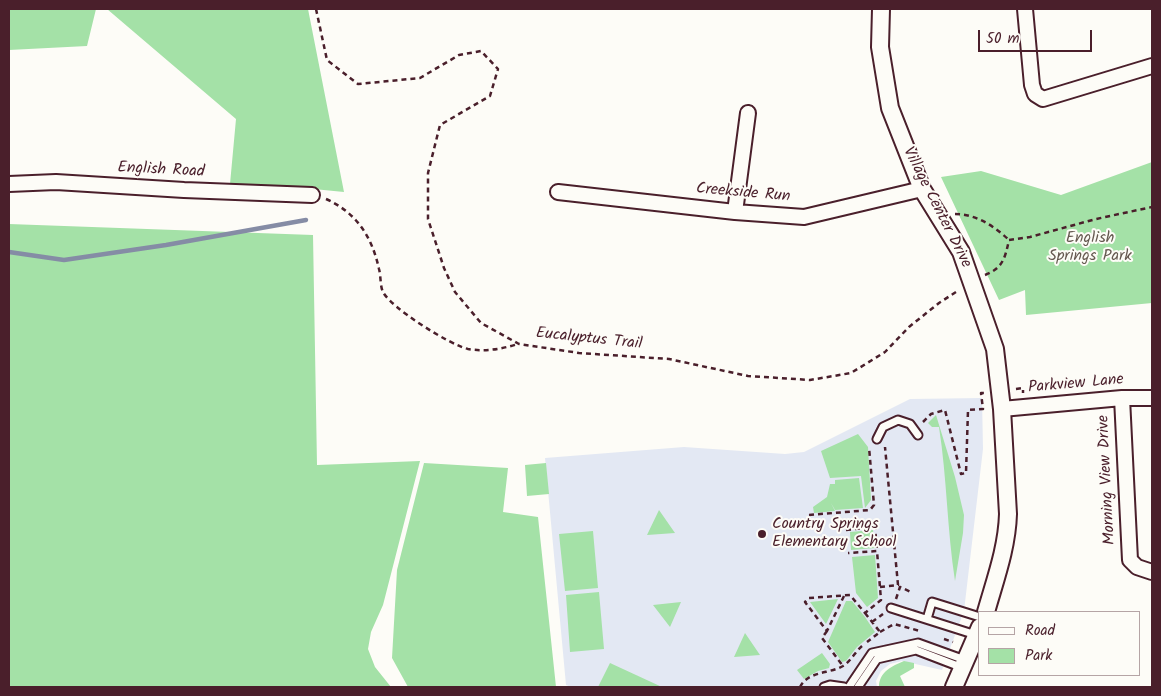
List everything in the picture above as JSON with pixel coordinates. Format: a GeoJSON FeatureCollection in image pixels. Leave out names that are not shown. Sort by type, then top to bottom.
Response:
{"type":"FeatureCollection","features":[{"type":"Feature","properties":{"kind":"street","name":"Village Center Drive"},"geometry":{"type":"LineString","coordinates":[[881,9],[880,48],[890,108],[922,189],[961,252],[994,349],[1002,409],[1008,529],[999,572],[986,611]]}},
{"type":"Feature","properties":{"kind":"street"},"geometry":{"type":"LineString","coordinates":[[1025,9],[1032,85],[1035,94],[1043,99],[1152,66]]}},
{"type":"Feature","properties":{"kind":"street"},"geometry":{"type":"LineString","coordinates":[[735,212],[748,113]]}},
{"type":"Feature","properties":{"kind":"street","name":"English Road"},"geometry":{"type":"LineString","coordinates":[[9,184],[56,182],[312,195]]}},
{"type":"Feature","properties":{"kind":"street","name":"Creekside Run"},"geometry":{"type":"LineString","coordinates":[[558,192],[735,212],[804,217],[922,189]]}},
{"type":"Feature","properties":{"kind":"street","name":"Parkview Lane"},"geometry":{"type":"LineString","coordinates":[[1002,409],[1122,398],[1152,398]]}},
{"type":"Feature","properties":{"kind":"street","name":"Morning View Drive"},"geometry":{"type":"LineString","coordinates":[[1122,398],[1130,560],[1137,567],[1152,572]]}},
{"type":"Feature","properties":{"kind":"street"},"geometry":{"type":"LineString","coordinates":[[954,687],[978,631]]}},
{"type":"Feature","properties":{"kind":"lane"},"geometry":{"type":"LineString","coordinates":[[881,440],[883,427],[898,420],[910,424],[918,435]]}},
{"type":"Feature","properties":{"kind":"lane"},"geometry":{"type":"LineString","coordinates":[[927,619],[932,602],[978,616]]}},
{"type":"Feature","properties":{"kind":"lane"},"geometry":{"type":"LineString","coordinates":[[891,608],[978,631]]}},
{"type":"Feature","properties":{"kind":"lane"},"geometry":{"type":"LineString","coordinates":[[849,687],[872,654],[918,643],[964,664]]}},
{"type":"Feature","properties":{"kind":"lane"},"geometry":{"type":"LineString","coordinates":[[858,687],[877,659],[916,650],[964,664]]}},
{"type":"Feature","properties":{"kind":"lane"},"geometry":{"type":"LineString","coordinates":[[824,687],[830,685],[844,687]]}},
{"type":"Feature","properties":{"kind":"path","name":"Eucalyptus Trail"},"geometry":{"type":"LineString","coordinates":[[316,9],[326,60],[358,84],[420,78],[459,55],[480,51],[498,69],[490,96],[440,125],[428,173],[428,219],[444,268],[456,292],[481,323],[519,344],[579,353],[669,359],[748,376],[810,380],[851,373],[885,352],[909,327],[971,280],[997,270],[1002,263],[1009,240]]}},
{"type":"Feature","properties":{"kind":"path"},"geometry":{"type":"LineString","coordinates":[[312,195],[340,205],[363,228],[373,246],[380,270],[383,292],[396,306],[417,322],[467,349],[494,351],[519,344]]}},
{"type":"Feature","properties":{"kind":"path"},"geometry":{"type":"LineString","coordinates":[[939,214],[975,216],[999,230],[1009,240],[1030,237],[1096,219],[1152,207]]}},
{"type":"Feature","properties":{"kind":"path"},"geometry":{"type":"LineString","coordinates":[[880,587],[898,585],[881,440]]}},
{"type":"Feature","properties":{"kind":"path"},"geometry":{"type":"LineString","coordinates":[[846,530],[876,527],[881,600],[865,613]]}},
{"type":"Feature","properties":{"kind":"path"},"geometry":{"type":"LineString","coordinates":[[848,553],[877,551]]}},
{"type":"Feature","properties":{"kind":"path"},"geometry":{"type":"LineString","coordinates":[[891,608],[895,604],[900,587],[911,592]]}},
{"type":"Feature","properties":{"kind":"path"},"geometry":{"type":"LineString","coordinates":[[800,687],[802,683],[816,674],[843,666],[860,648],[880,632],[850,595],[809,598],[805,602],[827,631]]}},
{"type":"Feature","properties":{"kind":"path"},"geometry":{"type":"LineString","coordinates":[[843,666],[822,638],[844,596]]}},
{"type":"Feature","properties":{"kind":"shaded area","name":"Country Springs Elementary School"},"geometry":{"type":"Polygon","coordinates":[[[982,398],[983,449],[964,611],[942,670],[902,661],[890,664],[881,671],[876,681],[877,687],[571,687],[566,685],[545,458],[684,447],[785,454],[804,452],[910,399],[982,398]]]}},
{"type":"Feature","properties":{"kind":"green space"},"geometry":{"type":"Polygon","coordinates":[[[9,9],[96,9],[87,46],[9,50],[9,9]]]}},
{"type":"Feature","properties":{"kind":"green space"},"geometry":{"type":"Polygon","coordinates":[[[107,9],[308,9],[344,192],[283,186],[230,184],[236,119],[107,9]]]}},
{"type":"Feature","properties":{"kind":"green space","name":"English Springs Park"},"geometry":{"type":"Polygon","coordinates":[[[1152,162],[1152,303],[1026,315],[1025,290],[999,300],[941,177],[981,171],[1061,195],[1152,162]]]}},
{"type":"Feature","properties":{"kind":"green space"},"geometry":{"type":"Polygon","coordinates":[[[9,224],[313,235],[317,465],[420,461],[383,605],[371,632],[368,649],[375,667],[391,687],[9,687],[9,224]]]}},
{"type":"Feature","properties":{"kind":"green space"},"geometry":{"type":"Polygon","coordinates":[[[936,415],[955,477],[964,515],[955,581],[939,427],[932,427],[928,423],[936,415]]]}},
{"type":"Feature","properties":{"kind":"green space"},"geometry":{"type":"Polygon","coordinates":[[[858,434],[868,447],[871,500],[865,508],[861,476],[830,478],[821,451],[858,434]]]}},
{"type":"Feature","properties":{"kind":"green space"},"geometry":{"type":"Polygon","coordinates":[[[424,463],[508,468],[503,512],[538,517],[556,687],[408,687],[392,658],[397,570],[424,463]]]}},
{"type":"Feature","properties":{"kind":"green space"},"geometry":{"type":"Polygon","coordinates":[[[546,463],[549,494],[527,496],[525,465],[546,463]]]}},
{"type":"Feature","properties":{"kind":"green space"},"geometry":{"type":"Polygon","coordinates":[[[859,478],[863,508],[835,510],[831,503],[835,511],[814,513],[813,507],[827,497],[830,484],[835,484],[835,480],[859,478]]]}},
{"type":"Feature","properties":{"kind":"green space"},"geometry":{"type":"Polygon","coordinates":[[[659,510],[675,533],[647,535],[659,510]]]}},
{"type":"Feature","properties":{"kind":"green space"},"geometry":{"type":"Polygon","coordinates":[[[873,530],[875,548],[851,550],[850,532],[873,530]]]}},
{"type":"Feature","properties":{"kind":"green space"},"geometry":{"type":"Polygon","coordinates":[[[593,531],[598,588],[565,591],[559,534],[593,531]]]}},
{"type":"Feature","properties":{"kind":"green space"},"geometry":{"type":"Polygon","coordinates":[[[875,555],[878,598],[867,607],[856,593],[852,557],[875,555]]]}},
{"type":"Feature","properties":{"kind":"green space"},"geometry":{"type":"Polygon","coordinates":[[[599,592],[604,649],[570,652],[566,595],[599,592]]]}},
{"type":"Feature","properties":{"kind":"green space"},"geometry":{"type":"Polygon","coordinates":[[[838,599],[826,624],[810,602],[838,599]]]}},
{"type":"Feature","properties":{"kind":"green space"},"geometry":{"type":"Polygon","coordinates":[[[846,601],[852,601],[875,632],[857,647],[846,661],[842,662],[828,642],[846,601]]]}},
{"type":"Feature","properties":{"kind":"green space"},"geometry":{"type":"Polygon","coordinates":[[[681,602],[670,627],[653,605],[681,602]]]}},
{"type":"Feature","properties":{"kind":"green space"},"geometry":{"type":"Polygon","coordinates":[[[745,633],[760,655],[734,657],[745,633]]]}},
{"type":"Feature","properties":{"kind":"green space"},"geometry":{"type":"Polygon","coordinates":[[[822,653],[830,664],[829,668],[818,671],[804,679],[797,670],[822,653]]]}},
{"type":"Feature","properties":{"kind":"green space"},"geometry":{"type":"Polygon","coordinates":[[[904,661],[914,663],[914,668],[900,676],[905,687],[879,687],[881,677],[891,667],[904,661]]]}},
{"type":"Feature","properties":{"kind":"green space"},"geometry":{"type":"Polygon","coordinates":[[[610,663],[662,687],[598,687],[610,663]]]}},
{"type":"Feature","properties":{"kind":"waterway"},"geometry":{"type":"LineString","coordinates":[[9,252],[64,260],[166,245],[306,220]]}},
{"type":"Feature","properties":{"kind":"place","name":"Country Springs Elementary School"},"geometry":{"type":"Point","coordinates":[762,534]}}]}
